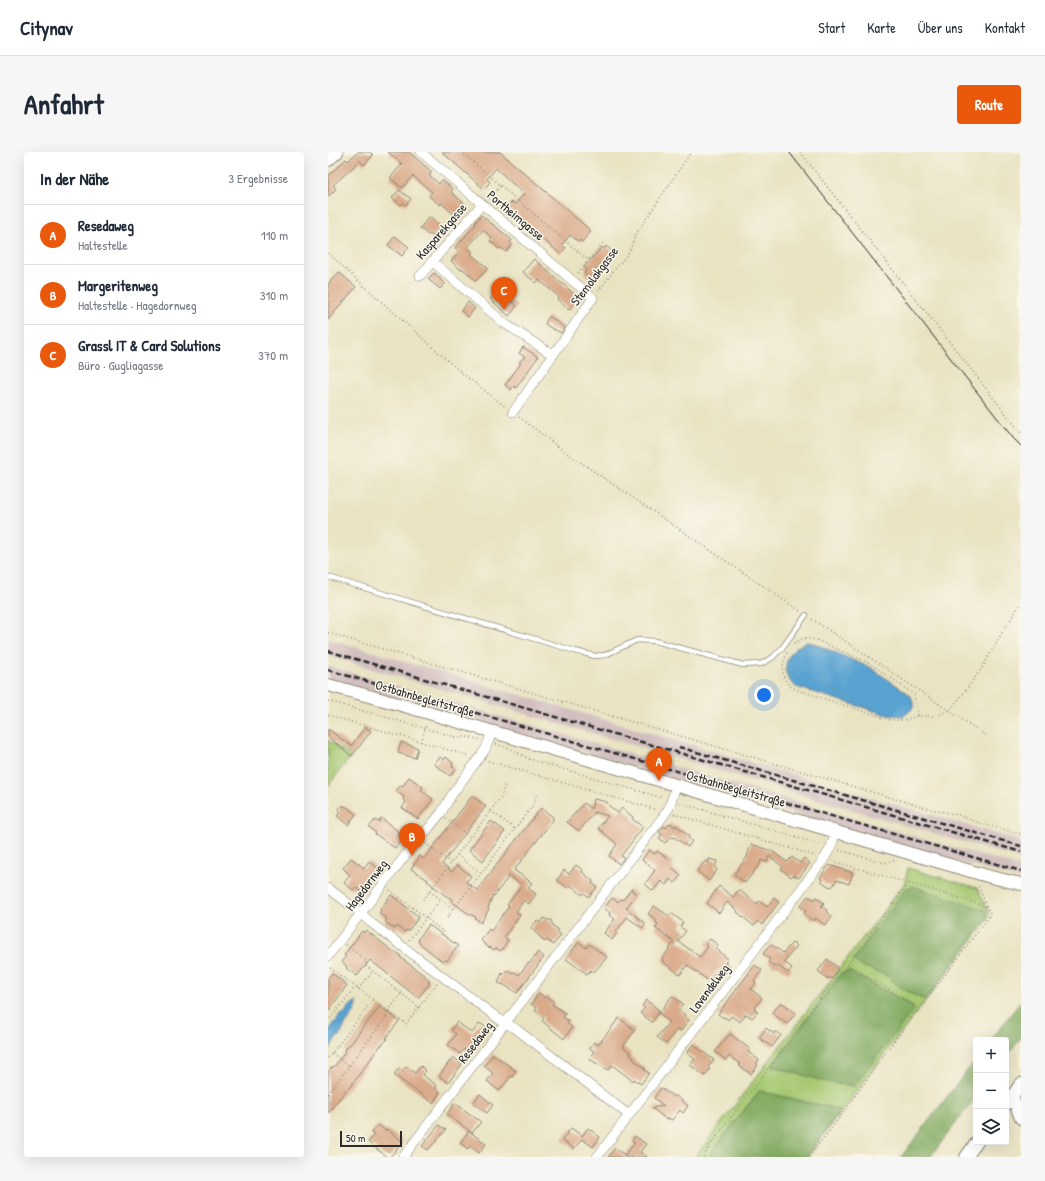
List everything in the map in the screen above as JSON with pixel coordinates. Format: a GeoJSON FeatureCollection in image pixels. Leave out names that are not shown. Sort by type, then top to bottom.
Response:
{"type":"FeatureCollection","features":[{"type":"Feature","properties":{"kind":"street"},"geometry":{"type":"LineString","coordinates":[[328,160],[337,152]]}},
{"type":"Feature","properties":{"kind":"street","name":"Portheimgasse"},"geometry":{"type":"LineString","coordinates":[[422,152],[593,298]]}},
{"type":"Feature","properties":{"kind":"street","name":"Kasparekgasse"},"geometry":{"type":"LineString","coordinates":[[420,276],[482,204]]}},
{"type":"Feature","properties":{"kind":"street"},"geometry":{"type":"LineString","coordinates":[[432,261],[504,323],[553,356]]}},
{"type":"Feature","properties":{"kind":"street","name":"Stemolakgasse"},"geometry":{"type":"LineString","coordinates":[[513,412],[593,298]]}},
{"type":"Feature","properties":{"kind":"street","name":"Ostbahnbegleitstraße"},"geometry":{"type":"LineString","coordinates":[[328,685],[391,702],[486,739],[676,786],[1021,884]]}},
{"type":"Feature","properties":{"kind":"street","name":"Hagedornweg"},"geometry":{"type":"LineString","coordinates":[[328,956],[361,913],[393,877],[419,839],[440,814],[453,793],[485,750],[486,739]]}},
{"type":"Feature","properties":{"kind":"street","name":"Resedaweg"},"geometry":{"type":"LineString","coordinates":[[403,1157],[662,818],[669,808],[676,786]]}},
{"type":"Feature","properties":{"kind":"street","name":"Lavendelweg"},"geometry":{"type":"LineString","coordinates":[[597,1157],[824,859],[831,847],[836,832]]}},
{"type":"Feature","properties":{"kind":"street"},"geometry":{"type":"LineString","coordinates":[[328,888],[404,948],[516,1029],[629,1115]]}},
{"type":"Feature","properties":{"kind":"street"},"geometry":{"type":"LineString","coordinates":[[1021,1084],[1009,1100],[1021,1118]]}},
{"type":"Feature","properties":{"kind":"street"},"geometry":{"type":"LineString","coordinates":[[966,1157],[975,1145]]}},
{"type":"Feature","properties":{"kind":"lane"},"geometry":{"type":"LineString","coordinates":[[328,577],[567,649],[595,656],[605,655],[637,640],[655,641],[743,665],[761,664],[772,658],[782,648],[806,615]]}},
{"type":"Feature","properties":{"kind":"path"},"geometry":{"type":"LineString","coordinates":[[461,152],[588,260]]}},
{"type":"Feature","properties":{"kind":"path","name":"Stemolakgasse"},"geometry":{"type":"LineString","coordinates":[[593,298],[629,252],[636,234],[691,152]]}},
{"type":"Feature","properties":{"kind":"path"},"geometry":{"type":"LineString","coordinates":[[800,152],[1021,433]]}},
{"type":"Feature","properties":{"kind":"path"},"geometry":{"type":"LineString","coordinates":[[482,204],[489,199],[501,185]]}},
{"type":"Feature","properties":{"kind":"path"},"geometry":{"type":"LineString","coordinates":[[576,275],[604,242]]}},
{"type":"Feature","properties":{"kind":"path"},"geometry":{"type":"LineString","coordinates":[[328,252],[333,259],[462,374],[564,451],[987,736]]}},
{"type":"Feature","properties":{"kind":"path"},"geometry":{"type":"LineString","coordinates":[[789,650],[783,665],[785,679],[789,686],[795,689],[890,720],[904,720],[918,716],[936,716],[949,711],[963,694],[982,668],[1021,603]]}},
{"type":"Feature","properties":{"kind":"path"},"geometry":{"type":"LineString","coordinates":[[328,633],[930,809],[958,815],[982,824],[1021,834]]}},
{"type":"Feature","properties":{"kind":"path"},"geometry":{"type":"LineString","coordinates":[[792,646],[804,638],[816,640],[867,662],[914,695],[918,716]]}},
{"type":"Feature","properties":{"kind":"path"},"geometry":{"type":"LineString","coordinates":[[822,681],[883,718]]}},
{"type":"Feature","properties":{"kind":"path"},"geometry":{"type":"LineString","coordinates":[[328,701],[456,737],[470,736],[486,739],[509,748],[529,759],[884,863],[896,860]]}},
{"type":"Feature","properties":{"kind":"path"},"geometry":{"type":"LineString","coordinates":[[328,715],[662,812]]}},
{"type":"Feature","properties":{"kind":"path"},"geometry":{"type":"LineString","coordinates":[[421,742],[427,721]]}},
{"type":"Feature","properties":{"kind":"path"},"geometry":{"type":"LineString","coordinates":[[423,900],[501,797],[505,784]]}},
{"type":"Feature","properties":{"kind":"path"},"geometry":{"type":"LineString","coordinates":[[447,918],[534,804],[538,793]]}},
{"type":"Feature","properties":{"kind":"path"},"geometry":{"type":"LineString","coordinates":[[491,811],[515,829]]}},
{"type":"Feature","properties":{"kind":"path"},"geometry":{"type":"LineString","coordinates":[[440,814],[470,837]]}},
{"type":"Feature","properties":{"kind":"path"},"geometry":{"type":"LineString","coordinates":[[672,814],[820,857]]}},
{"type":"Feature","properties":{"kind":"path"},"geometry":{"type":"LineString","coordinates":[[419,839],[451,863]]}},
{"type":"Feature","properties":{"kind":"path"},"geometry":{"type":"LineString","coordinates":[[457,855],[481,873]]}},
{"type":"Feature","properties":{"kind":"path"},"geometry":{"type":"LineString","coordinates":[[829,860],[976,903],[987,908]]}},
{"type":"Feature","properties":{"kind":"path"},"geometry":{"type":"LineString","coordinates":[[809,1157],[843,1113],[883,1056],[986,922],[990,912],[976,880]]}},
{"type":"Feature","properties":{"kind":"path"},"geometry":{"type":"LineString","coordinates":[[704,1157],[708,1148],[838,974],[845,969],[908,883]]}},
{"type":"Feature","properties":{"kind":"path"},"geometry":{"type":"LineString","coordinates":[[389,889],[445,932],[443,936]]}},
{"type":"Feature","properties":{"kind":"path"},"geometry":{"type":"LineString","coordinates":[[430,891],[453,909]]}},
{"type":"Feature","properties":{"kind":"path"},"geometry":{"type":"LineString","coordinates":[[404,948],[441,900]]}},
{"type":"Feature","properties":{"kind":"path"},"geometry":{"type":"LineString","coordinates":[[346,945],[367,961],[366,965],[419,1007]]}},
{"type":"Feature","properties":{"kind":"path"},"geometry":{"type":"LineString","coordinates":[[330,968],[406,1024],[442,976]]}},
{"type":"Feature","properties":{"kind":"path"},"geometry":{"type":"LineString","coordinates":[[845,969],[860,974],[906,999],[919,1010]]}},
{"type":"Feature","properties":{"kind":"path"},"geometry":{"type":"LineString","coordinates":[[358,989],[373,970]]}},
{"type":"Feature","properties":{"kind":"path"},"geometry":{"type":"LineString","coordinates":[[328,1022],[355,987]]}},
{"type":"Feature","properties":{"kind":"path"},"geometry":{"type":"LineString","coordinates":[[328,1094],[402,993]]}},
{"type":"Feature","properties":{"kind":"path"},"geometry":{"type":"LineString","coordinates":[[328,1058],[373,1000]]}},
{"type":"Feature","properties":{"kind":"path"},"geometry":{"type":"LineString","coordinates":[[332,1053],[349,1066]]}},
{"type":"Feature","properties":{"kind":"shaded area"},"geometry":{"type":"Polygon","coordinates":[[[328,639],[1021,841],[1021,859],[328,656],[328,639]]]}},
{"type":"Feature","properties":{"kind":"shaded area"},"geometry":{"type":"Polygon","coordinates":[[[328,666],[1021,867],[1021,880],[406,700],[328,679],[328,666]]]}},
{"type":"Feature","properties":{"kind":"green space"},"geometry":{"type":"Polygon","coordinates":[[[328,740],[351,756],[328,786],[328,740]]]}},
{"type":"Feature","properties":{"kind":"green space"},"geometry":{"type":"Polygon","coordinates":[[[908,868],[977,888],[990,914],[987,922],[807,1157],[841,1110],[759,1091],[708,1157],[695,1157],[904,884],[908,868]],[[849,971],[841,974],[772,1066],[823,1081],[854,1086],[849,971]]]}},
{"type":"Feature","properties":{"kind":"green space"},"geometry":{"type":"Polygon","coordinates":[[[913,886],[987,911],[987,918],[925,1000],[908,992],[886,975],[861,966],[853,960],[905,889],[913,886]]]}},
{"type":"Feature","properties":{"kind":"green space"},"geometry":{"type":"Polygon","coordinates":[[[849,971],[911,1005],[914,1009],[854,1086],[823,1081],[772,1066],[841,974],[849,971]]]}},
{"type":"Feature","properties":{"kind":"green space"},"geometry":{"type":"Polygon","coordinates":[[[1021,1001],[1021,1037],[1009,1054],[1009,1037],[993,1037],[1021,1001]]]}},
{"type":"Feature","properties":{"kind":"green space"},"geometry":{"type":"Polygon","coordinates":[[[973,1063],[973,1101],[930,1157],[901,1157],[973,1063]]]}},
{"type":"Feature","properties":{"kind":"green space"},"geometry":{"type":"Polygon","coordinates":[[[759,1091],[841,1110],[806,1157],[708,1157],[759,1091]]]}},
{"type":"Feature","properties":{"kind":"water"},"geometry":{"type":"Polygon","coordinates":[[[806,642],[813,643],[871,668],[911,696],[913,708],[904,716],[888,715],[796,687],[790,681],[787,674],[786,663],[796,648],[806,642]]]}},
{"type":"Feature","properties":{"kind":"water"},"geometry":{"type":"Polygon","coordinates":[[[356,1002],[357,1006],[354,1013],[328,1052],[328,1034],[333,1023],[336,1022],[339,1016],[345,1013],[349,1006],[356,1002]]]}},
{"type":"Feature","properties":{"kind":"building"},"geometry":{"type":"Polygon","coordinates":[[[358,152],[370,152],[373,155],[364,165],[360,161],[333,185],[336,189],[328,197],[328,176],[346,159],[348,161],[358,152]]]}},
{"type":"Feature","properties":{"kind":"building"},"geometry":{"type":"Polygon","coordinates":[[[388,152],[409,152],[432,172],[429,175],[439,184],[442,180],[453,189],[451,192],[465,204],[462,208],[464,209],[457,217],[441,203],[440,205],[429,196],[432,192],[413,176],[402,188],[390,178],[402,164],[388,152]]]}},
{"type":"Feature","properties":{"kind":"building"},"geometry":{"type":"Polygon","coordinates":[[[442,152],[500,152],[591,231],[582,242],[570,235],[562,245],[566,248],[560,254],[506,208],[512,202],[515,204],[524,194],[496,168],[487,179],[490,182],[484,189],[442,152]]]}},
{"type":"Feature","properties":{"kind":"building"},"geometry":{"type":"Polygon","coordinates":[[[399,190],[411,199],[406,205],[403,203],[401,205],[392,198],[399,190]]]}},
{"type":"Feature","properties":{"kind":"building"},"geometry":{"type":"Polygon","coordinates":[[[481,215],[512,240],[510,242],[512,245],[506,252],[501,248],[499,249],[490,241],[492,238],[483,230],[467,248],[473,252],[471,254],[488,268],[476,281],[462,268],[461,270],[451,261],[459,252],[455,248],[476,224],[475,223],[481,215]]]}},
{"type":"Feature","properties":{"kind":"building"},"geometry":{"type":"Polygon","coordinates":[[[429,217],[441,226],[432,236],[430,234],[428,235],[420,228],[429,217]]]}},
{"type":"Feature","properties":{"kind":"building"},"geometry":{"type":"Polygon","coordinates":[[[395,236],[409,247],[402,256],[388,245],[395,236]]]}},
{"type":"Feature","properties":{"kind":"building"},"geometry":{"type":"Polygon","coordinates":[[[606,246],[613,252],[589,278],[584,273],[587,269],[584,267],[602,247],[604,249],[606,246]]]}},
{"type":"Feature","properties":{"kind":"building"},"geometry":{"type":"Polygon","coordinates":[[[534,259],[579,298],[569,310],[557,299],[559,297],[539,280],[536,283],[523,272],[534,259]]]}},
{"type":"Feature","properties":{"kind":"building"},"geometry":{"type":"Polygon","coordinates":[[[339,272],[356,287],[328,320],[328,284],[339,272]]]}},
{"type":"Feature","properties":{"kind":"building"},"geometry":{"type":"Polygon","coordinates":[[[434,273],[445,284],[440,289],[428,279],[434,273]]]}},
{"type":"Feature","properties":{"kind":"building"},"geometry":{"type":"Polygon","coordinates":[[[501,286],[510,293],[507,297],[517,306],[509,316],[490,299],[501,286]]]}},
{"type":"Feature","properties":{"kind":"building"},"geometry":{"type":"Polygon","coordinates":[[[468,302],[475,308],[468,317],[461,311],[468,302]]]}},
{"type":"Feature","properties":{"kind":"building"},"geometry":{"type":"Polygon","coordinates":[[[549,316],[565,328],[561,333],[545,324],[549,316]]]}},
{"type":"Feature","properties":{"kind":"building"},"geometry":{"type":"Polygon","coordinates":[[[523,347],[538,357],[516,388],[514,386],[511,390],[505,385],[521,363],[519,362],[525,357],[519,353],[523,347]]]}},
{"type":"Feature","properties":{"kind":"building"},"geometry":{"type":"Polygon","coordinates":[[[365,727],[371,731],[352,756],[328,737],[328,729],[351,746],[365,727]]]}},
{"type":"Feature","properties":{"kind":"building"},"geometry":{"type":"Polygon","coordinates":[[[401,742],[418,748],[415,758],[398,753],[401,742]]]}},
{"type":"Feature","properties":{"kind":"building"},"geometry":{"type":"Polygon","coordinates":[[[440,757],[444,760],[446,757],[453,763],[452,767],[456,769],[450,776],[434,764],[440,757]]]}},
{"type":"Feature","properties":{"kind":"building"},"geometry":{"type":"Polygon","coordinates":[[[409,777],[423,787],[421,790],[433,799],[418,819],[402,808],[406,802],[403,799],[404,797],[396,791],[401,785],[403,786],[409,777]]]}},
{"type":"Feature","properties":{"kind":"building"},"geometry":{"type":"Polygon","coordinates":[[[472,796],[486,806],[442,864],[452,872],[457,865],[471,876],[466,882],[477,890],[541,808],[553,817],[553,820],[514,870],[532,883],[528,888],[536,894],[529,904],[524,900],[516,912],[520,915],[504,937],[508,940],[501,951],[496,948],[494,950],[490,947],[489,948],[481,940],[489,929],[491,931],[509,906],[507,905],[522,885],[509,876],[494,896],[493,895],[488,908],[489,909],[481,923],[475,918],[476,917],[469,914],[451,901],[452,899],[411,869],[420,856],[423,859],[431,850],[472,796]]]}},
{"type":"Feature","properties":{"kind":"building"},"geometry":{"type":"Polygon","coordinates":[[[594,799],[607,802],[607,804],[618,813],[622,808],[633,817],[632,819],[643,827],[621,856],[624,858],[619,864],[609,856],[617,844],[598,828],[608,816],[595,812],[579,831],[567,822],[584,803],[591,809],[594,799]]]}},
{"type":"Feature","properties":{"kind":"building"},"geometry":{"type":"Polygon","coordinates":[[[341,806],[345,806],[356,814],[348,825],[337,816],[340,812],[339,808],[341,806]]]}},
{"type":"Feature","properties":{"kind":"building"},"geometry":{"type":"Polygon","coordinates":[[[381,818],[399,832],[397,834],[403,838],[395,848],[375,834],[376,833],[369,827],[375,820],[379,822],[381,818]]]}},
{"type":"Feature","properties":{"kind":"building"},"geometry":{"type":"Polygon","coordinates":[[[491,821],[505,831],[483,861],[469,850],[491,821]]]}},
{"type":"Feature","properties":{"kind":"building"},"geometry":{"type":"Polygon","coordinates":[[[670,823],[675,827],[676,825],[689,836],[688,838],[692,841],[688,847],[674,837],[671,837],[665,843],[659,838],[662,834],[659,832],[664,826],[666,828],[670,823]]]}},
{"type":"Feature","properties":{"kind":"building"},"geometry":{"type":"Polygon","coordinates":[[[751,844],[772,851],[787,862],[792,857],[800,863],[804,858],[810,863],[799,878],[793,875],[791,877],[781,869],[783,867],[769,856],[767,862],[761,860],[760,864],[745,883],[734,874],[747,857],[751,844]]]}},
{"type":"Feature","properties":{"kind":"building"},"geometry":{"type":"Polygon","coordinates":[[[649,850],[655,854],[657,851],[674,863],[671,867],[681,875],[675,883],[670,879],[666,885],[661,881],[653,891],[645,884],[655,870],[642,860],[649,850]]]}},
{"type":"Feature","properties":{"kind":"building"},"geometry":{"type":"Polygon","coordinates":[[[351,858],[364,868],[369,861],[384,873],[382,876],[376,874],[363,893],[355,887],[353,890],[344,883],[350,875],[343,868],[351,858]]]}},
{"type":"Feature","properties":{"kind":"building"},"geometry":{"type":"Polygon","coordinates":[[[709,859],[717,861],[715,868],[717,870],[709,881],[697,871],[705,861],[708,863],[709,859]]]}},
{"type":"Feature","properties":{"kind":"building"},"geometry":{"type":"Polygon","coordinates":[[[576,865],[583,870],[582,872],[593,881],[592,883],[597,887],[589,897],[584,893],[582,895],[571,885],[568,888],[557,880],[564,870],[569,874],[576,865]]]}},
{"type":"Feature","properties":{"kind":"building"},"geometry":{"type":"Polygon","coordinates":[[[829,865],[853,873],[849,884],[837,880],[832,887],[830,887],[821,881],[822,879],[820,878],[829,865]]]}},
{"type":"Feature","properties":{"kind":"building"},"geometry":{"type":"Polygon","coordinates":[[[719,886],[733,897],[739,890],[757,904],[759,901],[767,907],[774,898],[779,902],[762,925],[758,921],[754,926],[727,902],[719,913],[707,903],[719,886]]]}},
{"type":"Feature","properties":{"kind":"building"},"geometry":{"type":"Polygon","coordinates":[[[632,888],[632,891],[637,894],[626,908],[646,924],[642,928],[627,917],[612,940],[604,933],[615,919],[609,915],[610,913],[604,908],[612,898],[618,902],[621,899],[623,900],[632,888]]]}},
{"type":"Feature","properties":{"kind":"building"},"geometry":{"type":"Polygon","coordinates":[[[391,895],[419,917],[408,931],[406,930],[405,932],[397,926],[395,929],[385,922],[387,919],[379,913],[381,910],[380,909],[391,895]]]}},
{"type":"Feature","properties":{"kind":"building"},"geometry":{"type":"Polygon","coordinates":[[[808,896],[814,900],[816,897],[824,903],[821,906],[827,910],[826,911],[832,917],[825,925],[815,918],[813,921],[804,913],[806,911],[800,906],[808,896]]]}},
{"type":"Feature","properties":{"kind":"building"},"geometry":{"type":"Polygon","coordinates":[[[654,906],[669,916],[671,913],[683,922],[680,927],[686,931],[678,941],[700,957],[708,947],[705,945],[710,939],[718,945],[715,948],[728,959],[725,963],[730,967],[726,973],[719,968],[709,981],[687,965],[680,975],[662,961],[674,942],[655,928],[658,924],[655,922],[657,920],[648,914],[654,906]]]}},
{"type":"Feature","properties":{"kind":"building"},"geometry":{"type":"Polygon","coordinates":[[[544,918],[551,920],[553,926],[558,929],[557,931],[561,935],[553,945],[547,940],[545,942],[531,928],[537,921],[540,923],[544,918]]]}},
{"type":"Feature","properties":{"kind":"building"},"geometry":{"type":"Polygon","coordinates":[[[429,925],[458,946],[447,961],[445,960],[443,962],[418,942],[418,939],[429,925]]]}},
{"type":"Feature","properties":{"kind":"building"},"geometry":{"type":"Polygon","coordinates":[[[366,930],[430,980],[428,982],[430,983],[418,998],[370,960],[357,976],[346,968],[347,966],[341,962],[346,956],[344,955],[362,931],[364,933],[366,930]]]}},
{"type":"Feature","properties":{"kind":"building"},"geometry":{"type":"Polygon","coordinates":[[[579,942],[586,948],[589,944],[607,957],[594,972],[591,970],[587,974],[566,959],[579,942]]]}},
{"type":"Feature","properties":{"kind":"building"},"geometry":{"type":"Polygon","coordinates":[[[793,942],[797,946],[784,962],[792,968],[788,973],[777,965],[774,966],[768,962],[770,959],[763,954],[771,944],[783,953],[793,942]]]}},
{"type":"Feature","properties":{"kind":"building"},"geometry":{"type":"Polygon","coordinates":[[[538,952],[544,957],[517,993],[498,983],[502,973],[503,975],[507,970],[513,974],[514,972],[519,975],[538,952]]]}},
{"type":"Feature","properties":{"kind":"building"},"geometry":{"type":"Polygon","coordinates":[[[827,959],[837,967],[836,968],[838,970],[832,979],[829,977],[828,979],[818,971],[827,959]]]}},
{"type":"Feature","properties":{"kind":"building"},"geometry":{"type":"Polygon","coordinates":[[[755,965],[762,970],[754,981],[756,983],[751,989],[762,998],[754,1009],[758,1012],[752,1018],[746,1014],[740,1022],[731,1016],[728,1020],[718,1014],[755,965]]]}},
{"type":"Feature","properties":{"kind":"building"},"geometry":{"type":"Polygon","coordinates":[[[332,973],[347,985],[328,1012],[328,978],[332,973]]]}},
{"type":"Feature","properties":{"kind":"building"},"geometry":{"type":"Polygon","coordinates":[[[539,993],[545,998],[547,996],[554,1002],[552,1004],[566,1014],[563,1017],[569,1021],[567,1023],[572,1027],[564,1039],[542,1021],[544,1018],[535,1011],[537,1008],[531,1004],[539,993]]]}},
{"type":"Feature","properties":{"kind":"building"},"geometry":{"type":"Polygon","coordinates":[[[672,996],[683,1004],[678,1009],[689,1020],[681,1031],[678,1028],[666,1044],[657,1037],[669,1022],[659,1013],[672,996]]]}},
{"type":"Feature","properties":{"kind":"building"},"geometry":{"type":"Polygon","coordinates":[[[646,1000],[660,1011],[652,1022],[640,1013],[645,1008],[642,1006],[646,1000]]]}},
{"type":"Feature","properties":{"kind":"building"},"geometry":{"type":"Polygon","coordinates":[[[781,1002],[796,1013],[787,1024],[772,1013],[781,1002]]]}},
{"type":"Feature","properties":{"kind":"building"},"geometry":{"type":"Polygon","coordinates":[[[380,1006],[399,1021],[350,1087],[328,1113],[328,1072],[332,1067],[333,1068],[346,1051],[345,1050],[347,1047],[351,1044],[380,1006]]]}},
{"type":"Feature","properties":{"kind":"building"},"geometry":{"type":"Polygon","coordinates":[[[619,1018],[635,1030],[623,1047],[631,1053],[630,1055],[634,1058],[633,1059],[646,1069],[644,1070],[649,1073],[641,1084],[634,1079],[633,1081],[612,1065],[608,1070],[589,1059],[594,1051],[589,1048],[594,1042],[598,1045],[619,1018]]]}},
{"type":"Feature","properties":{"kind":"building"},"geometry":{"type":"Polygon","coordinates":[[[457,1022],[472,1033],[480,1023],[489,1030],[470,1054],[464,1049],[460,1054],[448,1045],[456,1034],[451,1030],[457,1022]]]}},
{"type":"Feature","properties":{"kind":"building"},"geometry":{"type":"Polygon","coordinates":[[[766,1028],[774,1034],[775,1031],[781,1035],[772,1047],[759,1038],[766,1028]]]}},
{"type":"Feature","properties":{"kind":"building"},"geometry":{"type":"Polygon","coordinates":[[[730,1034],[750,1049],[748,1052],[759,1060],[756,1064],[758,1065],[751,1074],[739,1066],[740,1064],[729,1056],[726,1060],[715,1052],[730,1034]]]}},
{"type":"Feature","properties":{"kind":"building"},"geometry":{"type":"Polygon","coordinates":[[[693,1044],[714,1060],[708,1067],[710,1069],[705,1076],[690,1065],[695,1059],[687,1053],[693,1044]]]}},
{"type":"Feature","properties":{"kind":"building"},"geometry":{"type":"Polygon","coordinates":[[[493,1054],[516,1071],[499,1091],[487,1081],[493,1073],[484,1066],[493,1054]]]}},
{"type":"Feature","properties":{"kind":"building"},"geometry":{"type":"Polygon","coordinates":[[[453,1057],[462,1064],[448,1083],[439,1076],[453,1057]]]}},
{"type":"Feature","properties":{"kind":"building"},"geometry":{"type":"Polygon","coordinates":[[[406,1066],[415,1073],[421,1066],[426,1071],[423,1075],[437,1086],[435,1088],[440,1092],[433,1103],[394,1075],[399,1068],[402,1071],[406,1066]]]}},
{"type":"Feature","properties":{"kind":"building"},"geometry":{"type":"Polygon","coordinates":[[[661,1088],[674,1097],[675,1095],[688,1106],[683,1113],[680,1110],[672,1120],[668,1118],[667,1120],[652,1108],[664,1106],[654,1098],[661,1088]]]}},
{"type":"Feature","properties":{"kind":"building"},"geometry":{"type":"Polygon","coordinates":[[[480,1094],[493,1105],[487,1113],[473,1103],[480,1094]]]}},
{"type":"Feature","properties":{"kind":"building"},"geometry":{"type":"Polygon","coordinates":[[[455,1103],[481,1122],[472,1133],[447,1114],[455,1103]]]}},
{"type":"Feature","properties":{"kind":"building"},"geometry":{"type":"Polygon","coordinates":[[[378,1125],[386,1131],[387,1129],[403,1142],[390,1157],[387,1157],[368,1142],[374,1135],[371,1133],[378,1125]]]}},
{"type":"Feature","properties":{"kind":"building"},"geometry":{"type":"Polygon","coordinates":[[[439,1125],[446,1130],[428,1150],[422,1146],[439,1125]]]}},
{"type":"Feature","properties":{"kind":"building"},"geometry":{"type":"Polygon","coordinates":[[[571,1128],[582,1136],[588,1128],[600,1137],[593,1147],[582,1139],[574,1149],[562,1140],[571,1128]]]}},
{"type":"Feature","properties":{"kind":"building"},"geometry":{"type":"Polygon","coordinates":[[[469,1131],[486,1144],[479,1153],[470,1146],[468,1149],[460,1143],[469,1131]]]}},
{"type":"Feature","properties":{"kind":"building"},"geometry":{"type":"Polygon","coordinates":[[[635,1136],[646,1144],[640,1152],[647,1157],[608,1157],[615,1148],[625,1155],[635,1143],[632,1141],[635,1136]]]}},
{"type":"Feature","properties":{"kind":"tram line"},"geometry":{"type":"LineString","coordinates":[[789,152],[1013,438],[1021,446]]}},
{"type":"Feature","properties":{"kind":"railway"},"geometry":{"type":"LineString","coordinates":[[328,651],[1021,852]]}},
{"type":"Feature","properties":{"kind":"railway"},"geometry":{"type":"LineString","coordinates":[[328,670],[1021,871]]}},
{"type":"Feature","properties":{"kind":"railway"},"geometry":{"type":"LineString","coordinates":[[679,747],[1021,846]]}},
{"type":"Feature","properties":{"kind":"place","name":"Grassl IT & Card Solutions"},"geometry":{"type":"Point","coordinates":[504,310]}},
{"type":"Feature","properties":{"kind":"place","name":"Resedaweg"},"geometry":{"type":"Point","coordinates":[659,781]}},
{"type":"Feature","properties":{"kind":"place","name":"Margeritenweg"},"geometry":{"type":"Point","coordinates":[412,856]}}]}
